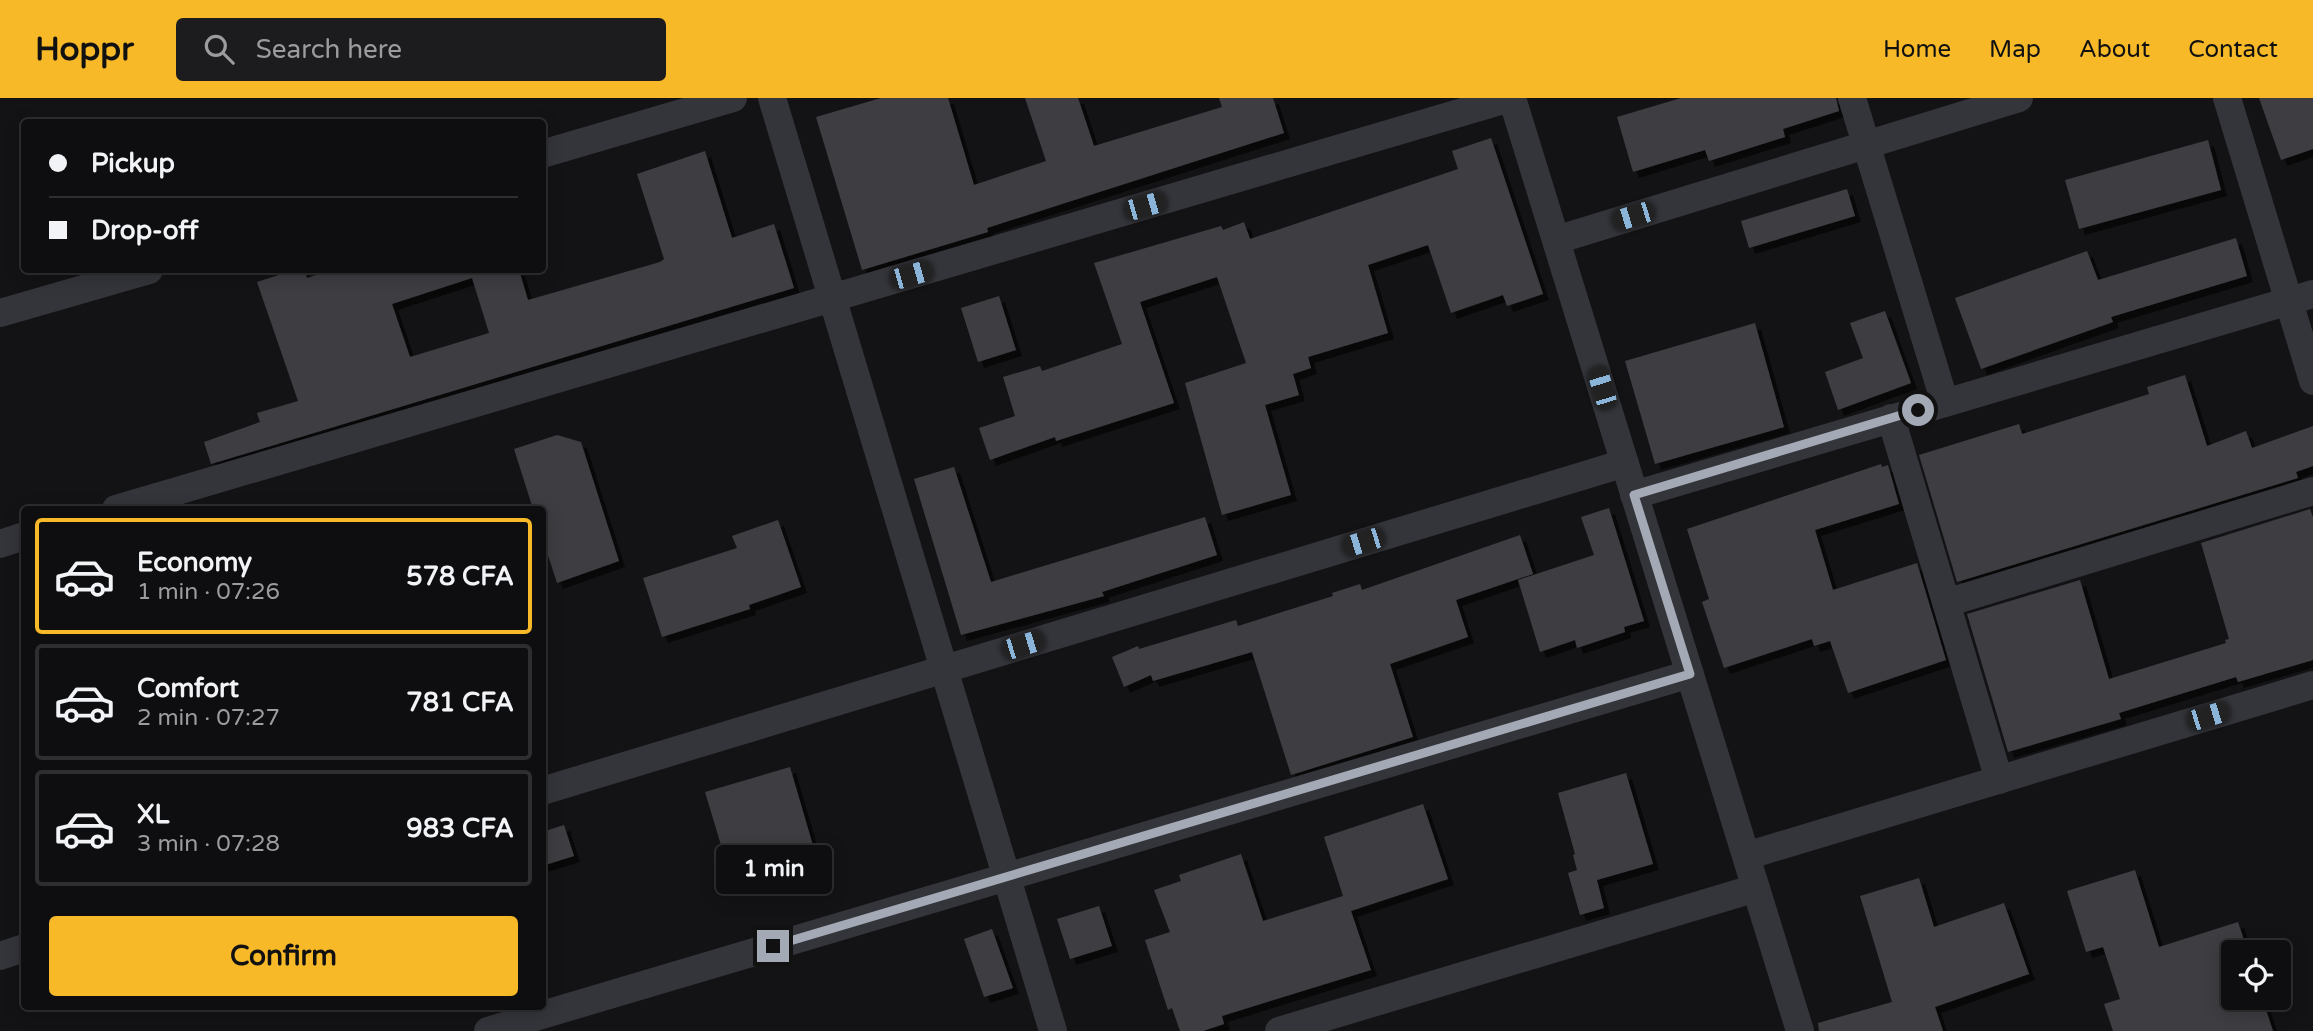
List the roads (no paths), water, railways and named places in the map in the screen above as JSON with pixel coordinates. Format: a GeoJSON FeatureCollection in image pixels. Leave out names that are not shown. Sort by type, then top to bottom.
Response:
{"type":"FeatureCollection","features":[{"type":"Feature","properties":{"kind":"street"},"geometry":{"type":"LineString","coordinates":[[546,153],[733,98]]}},
{"type":"Feature","properties":{"kind":"street"},"geometry":{"type":"LineString","coordinates":[[772,98],[1053,1031]]}},
{"type":"Feature","properties":{"kind":"street"},"geometry":{"type":"LineString","coordinates":[[126,506],[1511,98],[1800,1031]]}},
{"type":"Feature","properties":{"kind":"street"},"geometry":{"type":"LineString","coordinates":[[1852,98],[1945,403]]}},
{"type":"Feature","properties":{"kind":"street"},"geometry":{"type":"LineString","coordinates":[[1556,240],[2019,98]]}},
{"type":"Feature","properties":{"kind":"street"},"geometry":{"type":"LineString","coordinates":[[2227,98],[2301,297],[2313,381]]}},
{"type":"Feature","properties":{"kind":"street"},"geometry":{"type":"LineString","coordinates":[[0,313],[139,273]]}},
{"type":"Feature","properties":{"kind":"street"},"geometry":{"type":"LineString","coordinates":[[1634,495],[2301,297]]}},
{"type":"Feature","properties":{"kind":"street"},"geometry":{"type":"LineString","coordinates":[[1891,418],[1999,780]]}},
{"type":"Feature","properties":{"kind":"street"},"geometry":{"type":"LineString","coordinates":[[546,790],[1625,463]]}},
{"type":"Feature","properties":{"kind":"street"},"geometry":{"type":"LineString","coordinates":[[1946,603],[2313,491]]}},
{"type":"Feature","properties":{"kind":"street"},"geometry":{"type":"LineString","coordinates":[[0,544],[21,537]]}},
{"type":"Feature","properties":{"kind":"street"},"geometry":{"type":"LineString","coordinates":[[488,1031],[1690,674]]}},
{"type":"Feature","properties":{"kind":"street"},"geometry":{"type":"LineString","coordinates":[[1746,856],[2313,685]]}},
{"type":"Feature","properties":{"kind":"street"},"geometry":{"type":"LineString","coordinates":[[1279,1031],[1756,888]]}},
{"type":"Feature","properties":{"kind":"street"},"geometry":{"type":"LineString","coordinates":[[0,956],[21,949]]}}]}
